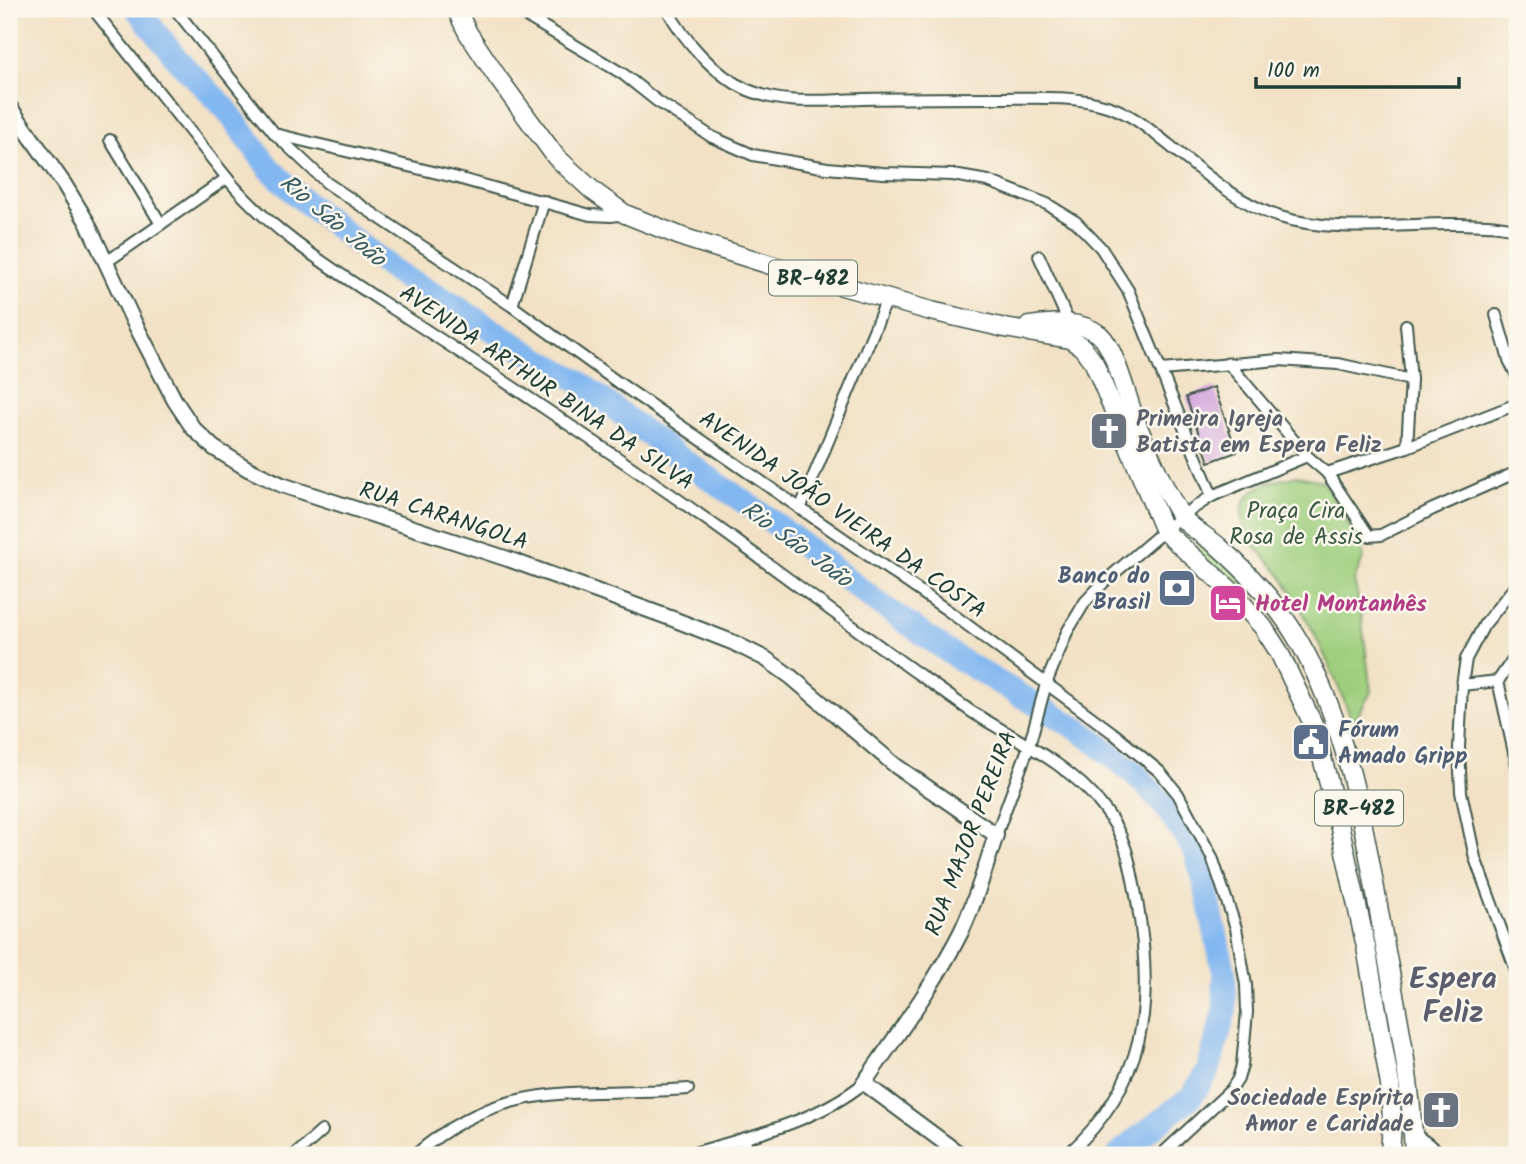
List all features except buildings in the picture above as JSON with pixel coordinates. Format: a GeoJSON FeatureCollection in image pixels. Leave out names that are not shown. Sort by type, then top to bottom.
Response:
{"type":"FeatureCollection","features":[{"type":"Feature","properties":{"kind":"highway","name":"BR-482"},"geometry":{"type":"LineString","coordinates":[[456,9],[468,33],[498,78],[556,158],[593,191],[625,214],[694,241],[887,299],[1005,328],[1070,339],[1087,352],[1164,531],[1228,589],[1263,626],[1279,652],[1313,724],[1336,810],[1368,960],[1390,1085],[1390,1155]]}},
{"type":"Feature","properties":{"kind":"highway","name":"BR-482"},"geometry":{"type":"LineString","coordinates":[[1005,328],[1069,323],[1085,327],[1101,336],[1109,347],[1137,423],[1180,517],[1226,554],[1274,602],[1301,644],[1335,720],[1357,796],[1404,1051],[1414,1155]]}},
{"type":"Feature","properties":{"kind":"street","name":"AVENIDA ARTHUR BINA DA SILVA"},"geometry":{"type":"LineString","coordinates":[[93,9],[242,197],[274,227],[743,545],[905,665],[1080,782],[1100,803],[1113,821],[1128,852],[1143,936],[1146,990],[1141,1036],[1126,1080],[1105,1117],[1067,1155]]}},
{"type":"Feature","properties":{"kind":"street","name":"AVENIDA JOÃO VIEIRA DA COSTA"},"geometry":{"type":"LineString","coordinates":[[175,9],[275,134],[327,183],[512,306],[615,381],[947,610],[1045,688],[1113,733],[1160,772],[1178,794],[1212,857],[1236,928],[1246,985],[1247,1012],[1242,1065],[1238,1079],[1231,1090],[1161,1155]]}},
{"type":"Feature","properties":{"kind":"street"},"geometry":{"type":"LineString","coordinates":[[514,9],[623,74],[657,102],[712,137],[753,155],[827,168],[953,175],[988,181],[1046,204],[1076,222],[1101,247],[1128,290],[1212,496]]}},
{"type":"Feature","properties":{"kind":"street"},"geometry":{"type":"LineString","coordinates":[[667,9],[700,52],[729,80],[768,97],[796,102],[1073,99],[1108,106],[1139,121],[1253,206],[1283,218],[1363,226],[1502,225],[1517,230]]}},
{"type":"Feature","properties":{"kind":"street","name":"RUA CARANGOLA"},"geometry":{"type":"LineString","coordinates":[[9,106],[64,184],[87,222],[175,401],[193,428],[215,448],[248,469],[282,485],[508,559],[732,642],[766,659],[790,676],[896,766],[996,835]]}},
{"type":"Feature","properties":{"kind":"street"},"geometry":{"type":"LineString","coordinates":[[275,134],[454,177],[599,216],[625,214]]}},
{"type":"Feature","properties":{"kind":"street"},"geometry":{"type":"LineString","coordinates":[[110,141],[161,224]]}},
{"type":"Feature","properties":{"kind":"street"},"geometry":{"type":"LineString","coordinates":[[105,263],[227,178]]}},
{"type":"Feature","properties":{"kind":"street"},"geometry":{"type":"LineString","coordinates":[[512,306],[544,201]]}},
{"type":"Feature","properties":{"kind":"street"},"geometry":{"type":"LineString","coordinates":[[1039,256],[1069,323]]}},
{"type":"Feature","properties":{"kind":"street"},"geometry":{"type":"LineString","coordinates":[[800,509],[887,299]]}},
{"type":"Feature","properties":{"kind":"street"},"geometry":{"type":"LineString","coordinates":[[1496,315],[1517,376]]}},
{"type":"Feature","properties":{"kind":"street"},"geometry":{"type":"LineString","coordinates":[[1406,325],[1410,380],[1407,447]]}},
{"type":"Feature","properties":{"kind":"street"},"geometry":{"type":"LineString","coordinates":[[1161,370],[1279,360],[1338,364],[1410,380]]}},
{"type":"Feature","properties":{"kind":"street"},"geometry":{"type":"LineString","coordinates":[[1228,363],[1307,456],[1327,473],[1369,536],[1381,535],[1517,472]]}},
{"type":"Feature","properties":{"kind":"street"},"geometry":{"type":"LineString","coordinates":[[1327,473],[1407,447],[1517,404]]}},
{"type":"Feature","properties":{"kind":"street","name":"RUA MAJOR PEREIRA"},"geometry":{"type":"LineString","coordinates":[[687,1155],[813,1115],[844,1100],[864,1083],[935,979],[957,939],[982,879],[1029,746],[1045,688],[1067,632],[1085,602],[1104,582],[1180,517],[1212,496],[1307,456]]}},
{"type":"Feature","properties":{"kind":"street"},"geometry":{"type":"LineString","coordinates":[[1517,584],[1484,625],[1466,659],[1459,747],[1461,792],[1475,858],[1517,973]]}},
{"type":"Feature","properties":{"kind":"street"},"geometry":{"type":"LineString","coordinates":[[1517,653],[1499,681],[1517,766]]}},
{"type":"Feature","properties":{"kind":"street"},"geometry":{"type":"LineString","coordinates":[[1462,685],[1499,681]]}},
{"type":"Feature","properties":{"kind":"street"},"geometry":{"type":"LineString","coordinates":[[864,1083],[961,1155]]}},
{"type":"Feature","properties":{"kind":"street"},"geometry":{"type":"LineString","coordinates":[[415,1155],[468,1117],[492,1106],[527,1097],[577,1092],[688,1089]]}},
{"type":"Feature","properties":{"kind":"street"},"geometry":{"type":"LineString","coordinates":[[295,1155],[322,1131]]}},
{"type":"Feature","properties":{"kind":"street"},"geometry":{"type":"LineString","coordinates":[[1413,1133],[1444,1155]]}},
{"type":"Feature","properties":{"kind":"street"},"geometry":{"type":"LineString","coordinates":[[744,1138],[749,1155]]}},
{"type":"Feature","properties":{"kind":"green space","name":"Praça Cira Rosa de Assis"},"geometry":{"type":"Polygon","coordinates":[[[1298,476],[1322,481],[1342,512],[1364,556],[1354,581],[1360,606],[1371,692],[1353,723],[1303,612],[1282,577],[1251,541],[1243,524],[1244,505],[1254,491],[1271,482],[1298,476]]]}},
{"type":"Feature","properties":{"kind":"green space"},"geometry":{"type":"Polygon","coordinates":[[[1198,543],[1203,544],[1249,585],[1254,603],[1201,556],[1197,550],[1198,543]]]}},
{"type":"Feature","properties":{"kind":"waterway","name":"Rio São João"},"geometry":{"type":"LineString","coordinates":[[137,9],[179,61],[226,109],[269,168],[299,197],[356,242],[399,275],[575,379],[677,456],[769,519],[878,603],[959,659],[1081,731],[1134,773],[1164,805],[1195,851],[1204,880],[1224,972],[1225,1010],[1208,1071],[1191,1097],[1119,1155]]}},
{"type":"Feature","properties":{"kind":"place","name":"Primeira Igreja Batista em Espera Feliz"},"geometry":{"type":"Point","coordinates":[1109,431]}},
{"type":"Feature","properties":{"kind":"place","name":"Banco do Brasil"},"geometry":{"type":"Point","coordinates":[1177,588]}},
{"type":"Feature","properties":{"kind":"place","name":"Hotel Montanhês"},"geometry":{"type":"Point","coordinates":[1228,603]}},
{"type":"Feature","properties":{"kind":"place","name":"Fórum Amado Gripp"},"geometry":{"type":"Point","coordinates":[1311,742]}},
{"type":"Feature","properties":{"kind":"place","name":"Sociedade Espírita Amor e Caridade"},"geometry":{"type":"Point","coordinates":[1441,1110]}},
{"type":"Feature","properties":{"kind":"district","name":"Espera Feliz"},"geometry":{"type":"Point","coordinates":[1453,995]}}]}
